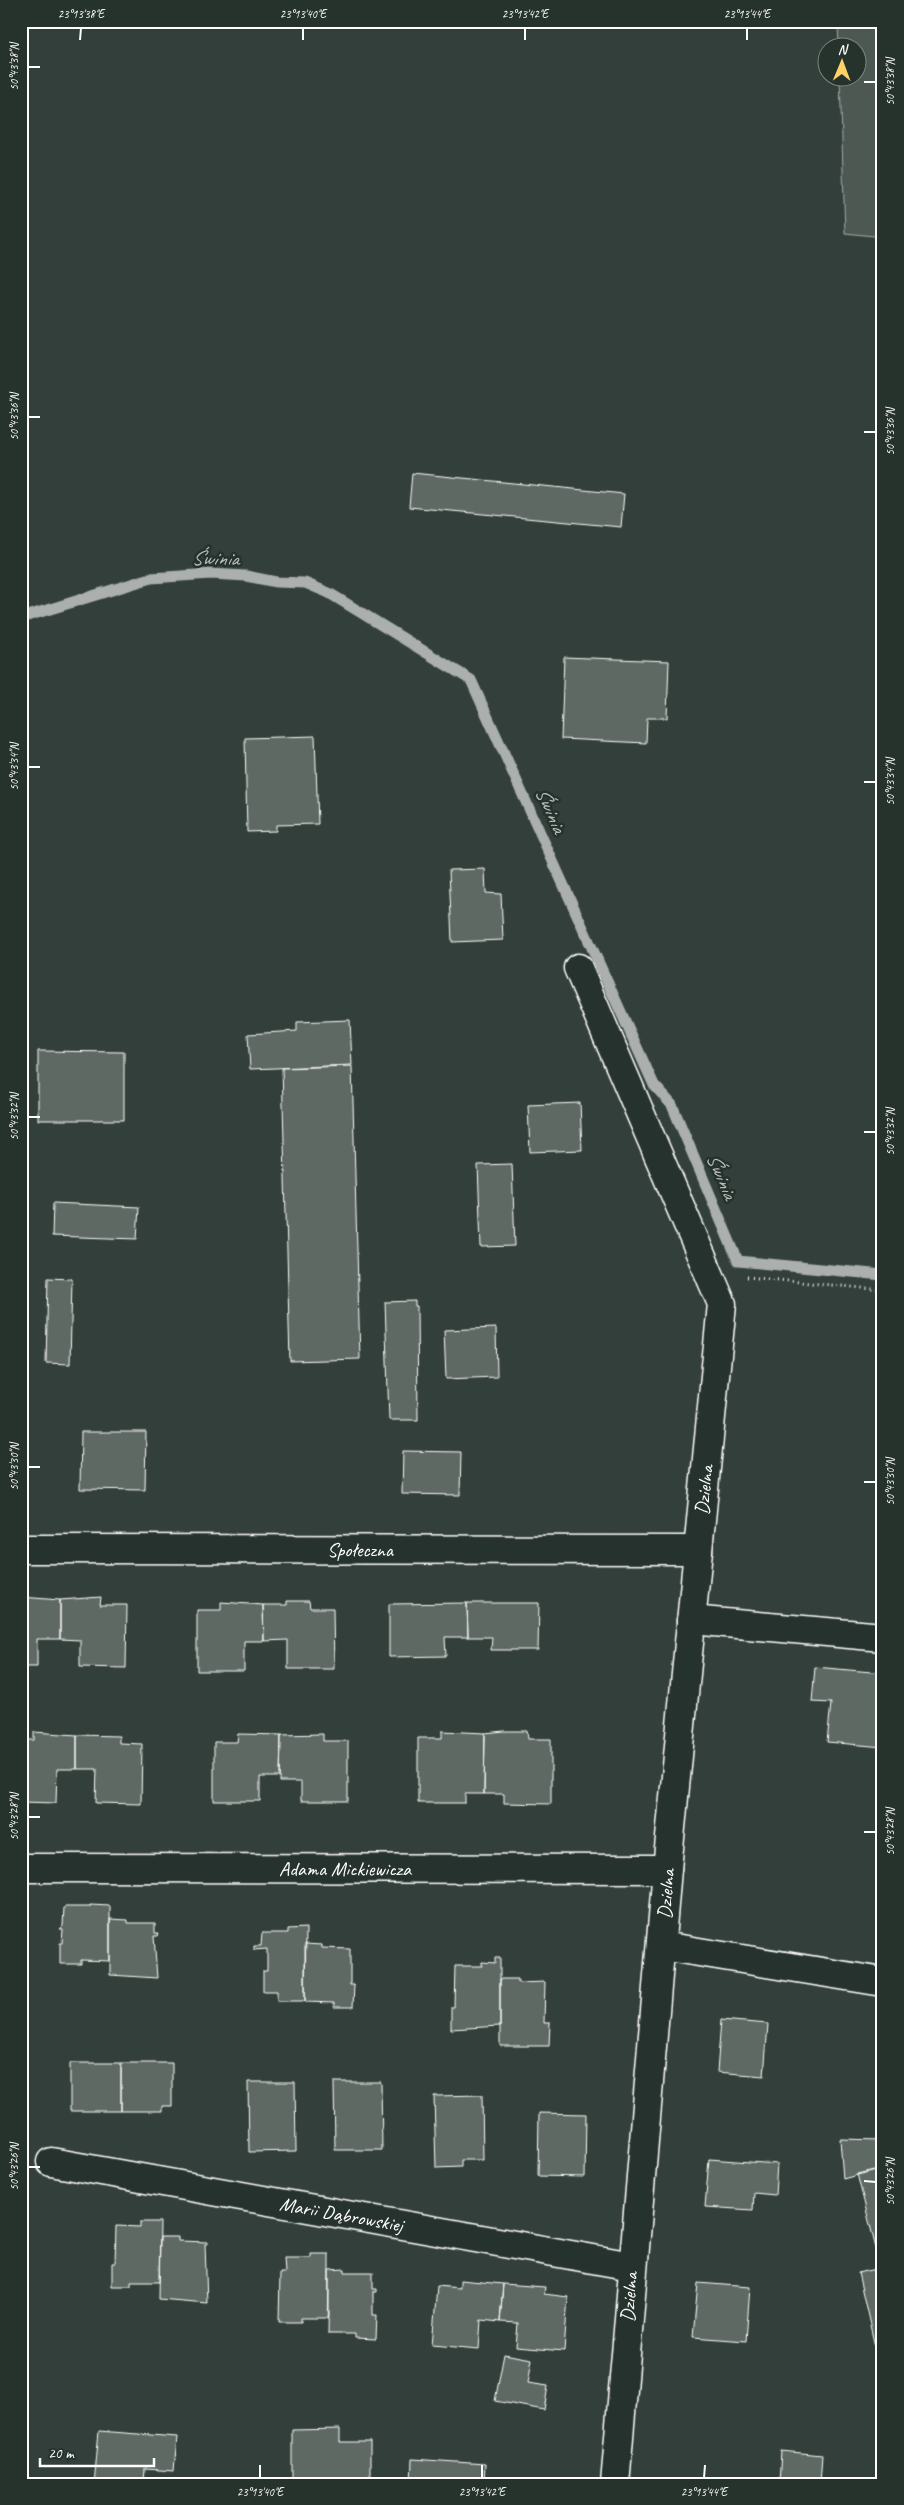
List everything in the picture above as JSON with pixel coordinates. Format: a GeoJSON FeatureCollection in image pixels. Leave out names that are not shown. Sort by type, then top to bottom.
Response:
{"type":"FeatureCollection","features":[{"type":"Feature","properties":{"kind":"street"},"geometry":{"type":"LineString","coordinates":[[578,968],[722,1304]]}},
{"type":"Feature","properties":{"kind":"street","name":"Dzielna"},"geometry":{"type":"LineString","coordinates":[[615,2484],[632,2266],[722,1304]]}},
{"type":"Feature","properties":{"kind":"street","name":"Społeczna"},"geometry":{"type":"LineString","coordinates":[[21,1549],[698,1550]]}},
{"type":"Feature","properties":{"kind":"street"},"geometry":{"type":"LineString","coordinates":[[691,1620],[883,1637]]}},
{"type":"Feature","properties":{"kind":"street","name":"Adama Mickiewicza"},"geometry":{"type":"LineString","coordinates":[[21,1868],[668,1869]]}},
{"type":"Feature","properties":{"kind":"street"},"geometry":{"type":"LineString","coordinates":[[662,1946],[883,1982]]}},
{"type":"Feature","properties":{"kind":"street","name":"Marii Dąbrowskiej"},"geometry":{"type":"LineString","coordinates":[[51,2162],[632,2266]]}},
{"type":"Feature","properties":{"kind":"path"},"geometry":{"type":"LineString","coordinates":[[722,1304],[736,1295],[746,1277],[883,1290]]}},
{"type":"Feature","properties":{"kind":"shaded area"},"geometry":{"type":"Polygon","coordinates":[[[838,25],[883,29],[883,237],[845,233],[840,88],[866,88],[866,38],[839,38],[838,25]]]}},
{"type":"Feature","properties":{"kind":"building"},"geometry":{"type":"Polygon","coordinates":[[[412,473],[624,494],[621,527],[409,507],[412,473]]]}},
{"type":"Feature","properties":{"kind":"building"},"geometry":{"type":"Polygon","coordinates":[[[564,657],[669,661],[667,718],[647,718],[646,743],[561,739],[564,657]]]}},
{"type":"Feature","properties":{"kind":"building"},"geometry":{"type":"Polygon","coordinates":[[[315,736],[318,824],[276,825],[276,831],[247,832],[245,738],[315,736]]]}},
{"type":"Feature","properties":{"kind":"building"},"geometry":{"type":"Polygon","coordinates":[[[485,869],[486,893],[501,894],[503,940],[452,942],[449,870],[485,869]]]}},
{"type":"Feature","properties":{"kind":"building"},"geometry":{"type":"Polygon","coordinates":[[[350,1020],[352,1065],[250,1069],[248,1034],[297,1031],[297,1022],[350,1020]]]}},
{"type":"Feature","properties":{"kind":"building"},"geometry":{"type":"Polygon","coordinates":[[[38,1051],[124,1052],[124,1120],[38,1120],[38,1051]]]}},
{"type":"Feature","properties":{"kind":"building"},"geometry":{"type":"Polygon","coordinates":[[[352,1066],[360,1359],[290,1361],[282,1068],[352,1066]]]}},
{"type":"Feature","properties":{"kind":"building"},"geometry":{"type":"Polygon","coordinates":[[[580,1103],[582,1150],[530,1152],[528,1105],[580,1103]]]}},
{"type":"Feature","properties":{"kind":"building"},"geometry":{"type":"Polygon","coordinates":[[[512,1164],[515,1246],[481,1247],[478,1165],[512,1164]]]}},
{"type":"Feature","properties":{"kind":"building"},"geometry":{"type":"Polygon","coordinates":[[[53,1203],[139,1207],[137,1239],[52,1236],[53,1203]]]}},
{"type":"Feature","properties":{"kind":"building"},"geometry":{"type":"Polygon","coordinates":[[[48,1278],[72,1279],[70,1364],[46,1363],[48,1278]]]}},
{"type":"Feature","properties":{"kind":"building"},"geometry":{"type":"Polygon","coordinates":[[[415,1301],[415,1306],[417,1306],[418,1420],[389,1420],[385,1302],[415,1301]]]}},
{"type":"Feature","properties":{"kind":"building"},"geometry":{"type":"Polygon","coordinates":[[[496,1328],[497,1377],[446,1379],[444,1330],[496,1328]]]}},
{"type":"Feature","properties":{"kind":"building"},"geometry":{"type":"Polygon","coordinates":[[[81,1432],[146,1432],[145,1490],[80,1489],[81,1432]]]}},
{"type":"Feature","properties":{"kind":"building"},"geometry":{"type":"Polygon","coordinates":[[[403,1451],[461,1452],[460,1495],[402,1494],[403,1451]]]}},
{"type":"Feature","properties":{"kind":"building"},"geometry":{"type":"Polygon","coordinates":[[[21,1597],[60,1600],[60,1639],[37,1639],[37,1667],[21,1667],[21,1597]]]}},
{"type":"Feature","properties":{"kind":"building"},"geometry":{"type":"Polygon","coordinates":[[[101,1597],[100,1605],[127,1605],[126,1668],[80,1667],[80,1640],[60,1639],[60,1600],[101,1597]]]}},
{"type":"Feature","properties":{"kind":"building"},"geometry":{"type":"Polygon","coordinates":[[[287,1601],[309,1601],[310,1608],[333,1608],[334,1669],[288,1669],[288,1640],[264,1641],[263,1605],[287,1605],[287,1601]]]}},
{"type":"Feature","properties":{"kind":"building"},"geometry":{"type":"Polygon","coordinates":[[[221,1602],[263,1605],[264,1641],[244,1641],[244,1671],[197,1671],[197,1610],[221,1610],[221,1602]]]}},
{"type":"Feature","properties":{"kind":"building"},"geometry":{"type":"Polygon","coordinates":[[[467,1603],[539,1603],[538,1650],[491,1650],[492,1637],[468,1637],[467,1603]]]}},
{"type":"Feature","properties":{"kind":"building"},"geometry":{"type":"Polygon","coordinates":[[[467,1603],[468,1637],[445,1637],[446,1656],[389,1657],[389,1604],[467,1603]]]}},
{"type":"Feature","properties":{"kind":"building"},"geometry":{"type":"Polygon","coordinates":[[[815,1667],[883,1673],[883,1747],[827,1742],[831,1703],[812,1702],[815,1667]]]}},
{"type":"Feature","properties":{"kind":"building"},"geometry":{"type":"Polygon","coordinates":[[[442,1731],[485,1733],[484,1794],[465,1794],[465,1803],[418,1803],[418,1738],[442,1738],[442,1731]]]}},
{"type":"Feature","properties":{"kind":"building"},"geometry":{"type":"Polygon","coordinates":[[[527,1731],[528,1739],[551,1739],[551,1804],[504,1803],[504,1794],[484,1794],[485,1733],[527,1731]]]}},
{"type":"Feature","properties":{"kind":"building"},"geometry":{"type":"Polygon","coordinates":[[[34,1732],[77,1735],[77,1769],[57,1769],[56,1803],[21,1802],[21,1740],[34,1740],[34,1732]]]}},
{"type":"Feature","properties":{"kind":"building"},"geometry":{"type":"Polygon","coordinates":[[[238,1734],[281,1735],[280,1777],[260,1777],[260,1801],[214,1801],[214,1742],[237,1742],[238,1734]]]}},
{"type":"Feature","properties":{"kind":"building"},"geometry":{"type":"Polygon","coordinates":[[[323,1734],[323,1741],[348,1741],[348,1801],[301,1801],[301,1782],[280,1782],[281,1735],[323,1734]]]}},
{"type":"Feature","properties":{"kind":"building"},"geometry":{"type":"Polygon","coordinates":[[[77,1735],[119,1736],[119,1743],[142,1744],[141,1804],[96,1803],[97,1769],[77,1769],[77,1735]]]}},
{"type":"Feature","properties":{"kind":"building"},"geometry":{"type":"Polygon","coordinates":[[[90,1905],[110,1906],[110,1961],[81,1960],[81,1964],[60,1964],[60,1943],[62,1943],[63,1929],[60,1929],[63,1926],[64,1907],[90,1907],[90,1905]]]}},
{"type":"Feature","properties":{"kind":"building"},"geometry":{"type":"Polygon","coordinates":[[[110,1919],[128,1920],[128,1923],[155,1923],[155,1933],[159,1933],[158,1936],[154,1936],[157,1978],[110,1975],[110,1919]]]}},
{"type":"Feature","properties":{"kind":"building"},"geometry":{"type":"Polygon","coordinates":[[[306,1928],[305,2001],[277,2001],[277,1991],[263,1991],[263,1971],[267,1971],[267,1949],[254,1950],[254,1946],[261,1946],[262,1933],[288,1933],[288,1929],[306,1928]]]}},
{"type":"Feature","properties":{"kind":"building"},"geometry":{"type":"Polygon","coordinates":[[[305,1944],[322,1945],[322,1948],[350,1949],[350,1985],[354,1985],[353,2007],[334,2007],[334,2003],[305,2002],[305,1944]]]}},
{"type":"Feature","properties":{"kind":"building"},"geometry":{"type":"Polygon","coordinates":[[[495,1958],[500,1958],[500,2026],[451,2029],[451,2007],[454,2007],[455,1966],[482,1966],[482,1962],[495,1963],[495,1958]]]}},
{"type":"Feature","properties":{"kind":"building"},"geometry":{"type":"Polygon","coordinates":[[[500,1979],[518,1979],[518,1983],[545,1982],[544,2023],[550,2023],[549,2046],[500,2046],[500,1979]]]}},
{"type":"Feature","properties":{"kind":"building"},"geometry":{"type":"Polygon","coordinates":[[[721,2020],[768,2024],[764,2076],[717,2072],[721,2020]]]}},
{"type":"Feature","properties":{"kind":"building"},"geometry":{"type":"Polygon","coordinates":[[[70,2063],[121,2063],[121,2111],[70,2111],[70,2063]]]}},
{"type":"Feature","properties":{"kind":"building"},"geometry":{"type":"Polygon","coordinates":[[[121,2063],[172,2063],[172,2106],[162,2106],[162,2111],[121,2111],[121,2063]]]}},
{"type":"Feature","properties":{"kind":"building"},"geometry":{"type":"Polygon","coordinates":[[[248,2082],[295,2082],[296,2151],[249,2152],[248,2082]]]}},
{"type":"Feature","properties":{"kind":"building"},"geometry":{"type":"Polygon","coordinates":[[[334,2082],[381,2082],[382,2150],[335,2150],[334,2082]]]}},
{"type":"Feature","properties":{"kind":"building"},"geometry":{"type":"Polygon","coordinates":[[[482,2095],[483,2160],[461,2160],[461,2167],[436,2168],[434,2096],[482,2095]]]}},
{"type":"Feature","properties":{"kind":"building"},"geometry":{"type":"Polygon","coordinates":[[[539,2113],[586,2114],[585,2177],[538,2176],[539,2113]]]}},
{"type":"Feature","properties":{"kind":"building"},"geometry":{"type":"Polygon","coordinates":[[[840,2139],[882,2140],[883,2168],[843,2179],[840,2139]]]}},
{"type":"Feature","properties":{"kind":"building"},"geometry":{"type":"Polygon","coordinates":[[[709,2159],[777,2164],[775,2195],[754,2193],[753,2210],[705,2207],[709,2159]]]}},
{"type":"Feature","properties":{"kind":"building"},"geometry":{"type":"Polygon","coordinates":[[[883,2168],[883,2268],[881,2268],[857,2174],[883,2168]]]}},
{"type":"Feature","properties":{"kind":"building"},"geometry":{"type":"Polygon","coordinates":[[[140,2222],[160,2222],[159,2282],[131,2282],[131,2286],[112,2286],[112,2263],[115,2263],[116,2226],[140,2227],[140,2222]]]}},
{"type":"Feature","properties":{"kind":"building"},"geometry":{"type":"Polygon","coordinates":[[[160,2237],[178,2237],[178,2241],[208,2242],[208,2244],[205,2244],[207,2303],[159,2299],[160,2237]]]}},
{"type":"Feature","properties":{"kind":"building"},"geometry":{"type":"Polygon","coordinates":[[[311,2254],[329,2254],[329,2318],[301,2318],[301,2322],[279,2322],[280,2273],[285,2273],[284,2258],[311,2258],[311,2254]]]}},
{"type":"Feature","properties":{"kind":"building"},"geometry":{"type":"Polygon","coordinates":[[[883,2268],[883,2363],[879,2364],[858,2273],[883,2268]]]}},
{"type":"Feature","properties":{"kind":"building"},"geometry":{"type":"Polygon","coordinates":[[[345,2269],[345,2272],[373,2272],[373,2289],[377,2289],[377,2292],[373,2292],[373,2315],[377,2315],[376,2339],[355,2338],[355,2334],[328,2334],[329,2270],[345,2269]]]}},
{"type":"Feature","properties":{"kind":"building"},"geometry":{"type":"Polygon","coordinates":[[[460,2280],[503,2284],[500,2322],[481,2320],[479,2349],[432,2345],[437,2286],[460,2288],[460,2280]]]}},
{"type":"Feature","properties":{"kind":"building"},"geometry":{"type":"Polygon","coordinates":[[[698,2283],[750,2287],[746,2341],[693,2337],[698,2283]]]}},
{"type":"Feature","properties":{"kind":"building"},"geometry":{"type":"Polygon","coordinates":[[[503,2284],[545,2287],[544,2294],[568,2297],[564,2351],[516,2347],[518,2323],[500,2322],[503,2284]]]}},
{"type":"Feature","properties":{"kind":"building"},"geometry":{"type":"Polygon","coordinates":[[[504,2354],[532,2359],[528,2383],[548,2386],[544,2410],[495,2401],[504,2354]]]}},
{"type":"Feature","properties":{"kind":"building"},"geometry":{"type":"Polygon","coordinates":[[[340,2429],[340,2442],[370,2442],[370,2480],[340,2480],[340,2484],[292,2484],[292,2430],[340,2429]]]}},
{"type":"Feature","properties":{"kind":"building"},"geometry":{"type":"Polygon","coordinates":[[[99,2431],[177,2437],[174,2471],[145,2469],[144,2484],[94,2484],[99,2431]]]}},
{"type":"Feature","properties":{"kind":"building"},"geometry":{"type":"Polygon","coordinates":[[[781,2451],[822,2455],[820,2484],[779,2484],[781,2451]]]}},
{"type":"Feature","properties":{"kind":"building"},"geometry":{"type":"Polygon","coordinates":[[[412,2459],[485,2464],[484,2484],[411,2484],[412,2459]]]}},
{"type":"Feature","properties":{"kind":"waterway","name":"Świnia"},"geometry":{"type":"LineString","coordinates":[[21,618],[151,578],[211,574],[246,576],[276,582],[305,583],[329,593],[471,680],[654,1085],[672,1105],[738,1261],[883,1275]]}}]}
